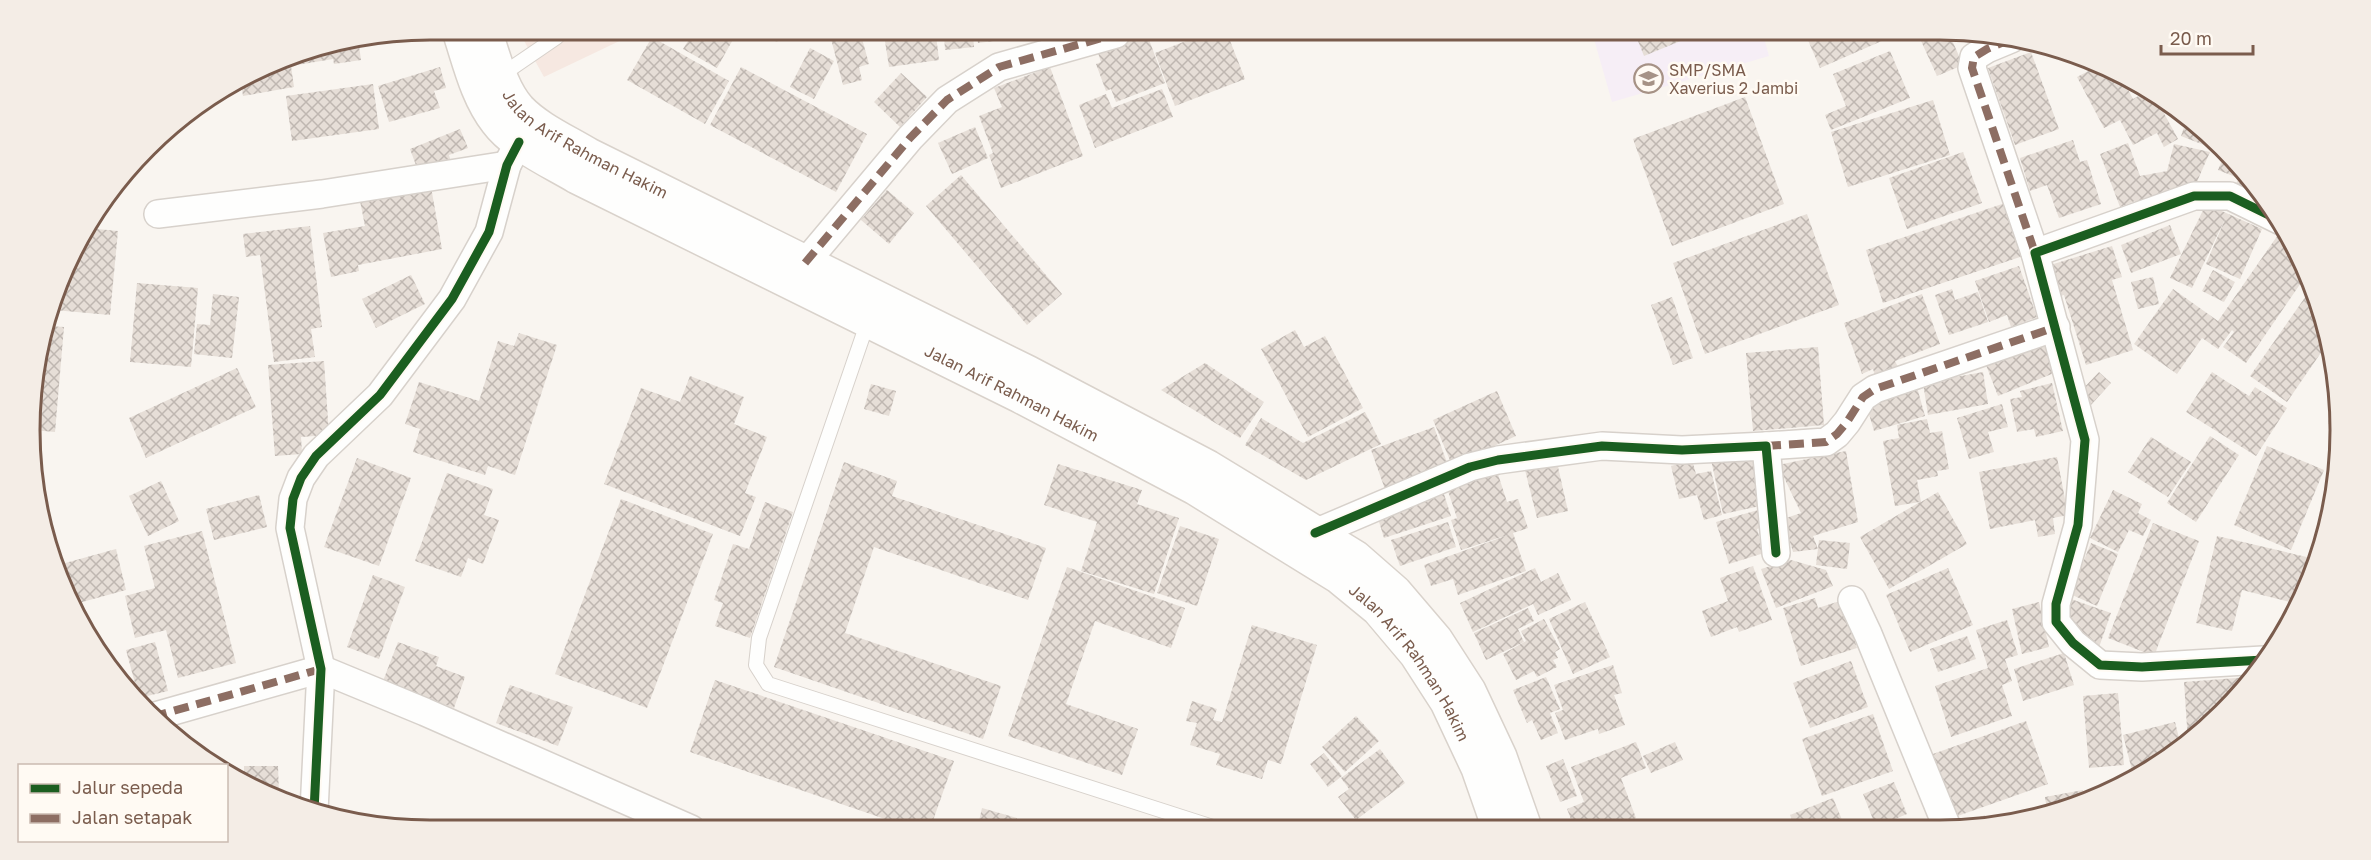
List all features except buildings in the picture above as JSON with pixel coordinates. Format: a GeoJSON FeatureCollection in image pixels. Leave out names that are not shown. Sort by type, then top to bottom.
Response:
{"type":"FeatureCollection","features":[{"type":"Feature","properties":{"kind":"main road","name":"Jalan Arif Rahman Hakim"},"geometry":{"type":"LineString","coordinates":[[463,40],[489,81],[534,122],[589,155],[805,263],[874,311],[1018,395],[1195,488],[1339,577],[1378,609],[1416,654],[1447,702],[1478,768],[1496,820]]}},
{"type":"Feature","properties":{"kind":"main road","name":"Jalan Arif Rahman Hakim"},"geometry":{"type":"LineString","coordinates":[[487,40],[489,81],[497,123],[513,154],[577,177],[874,311],[1029,373],[1208,467],[1355,557],[1395,592],[1436,640],[1469,690],[1500,757],[1522,820]]}},
{"type":"Feature","properties":{"kind":"street"},"geometry":{"type":"LineString","coordinates":[[805,263],[910,138],[947,100],[999,67],[1095,40]]}},
{"type":"Feature","properties":{"kind":"street"},"geometry":{"type":"LineString","coordinates":[[1997,45],[1974,57],[1972,68],[2035,253],[2085,440],[2078,525],[2056,604],[2056,622],[2073,643],[2100,665],[2142,667],[2255,660]]}},
{"type":"Feature","properties":{"kind":"street"},"geometry":{"type":"LineString","coordinates":[[158,214],[322,194],[513,154],[489,232],[452,299],[380,395],[316,456],[301,478],[293,499],[290,528],[321,669],[314,802]]}},
{"type":"Feature","properties":{"kind":"street"},"geometry":{"type":"LineString","coordinates":[[2035,253],[2194,196],[2230,196],[2264,213]]}},
{"type":"Feature","properties":{"kind":"street"},"geometry":{"type":"LineString","coordinates":[[1315,533],[1470,466],[1498,460],[1602,446],[1682,450],[1826,442],[1847,422],[1863,397],[1875,389],[2056,327]]}},
{"type":"Feature","properties":{"kind":"street"},"geometry":{"type":"LineString","coordinates":[[1766,446],[1776,553]]}},
{"type":"Feature","properties":{"kind":"street"},"geometry":{"type":"LineString","coordinates":[[1852,600],[1944,820]]}},
{"type":"Feature","properties":{"kind":"street"},"geometry":{"type":"LineString","coordinates":[[164,714],[321,669],[671,820]]}},
{"type":"Feature","properties":{"kind":"lane"},"geometry":{"type":"LineString","coordinates":[[489,81],[552,40]]}},
{"type":"Feature","properties":{"kind":"lane"},"geometry":{"type":"LineString","coordinates":[[874,311],[759,638],[756,665],[768,684],[1191,820]]}},
{"type":"Feature","properties":{"kind":"shaded area"},"geometry":{"type":"Polygon","coordinates":[[[524,40],[622,40],[544,77],[524,40]]]}},
{"type":"Feature","properties":{"kind":"shaded area","name":"SMP/SMA Xaverius 2 Jambi"},"geometry":{"type":"Polygon","coordinates":[[[1594,40],[1765,40],[1769,56],[1612,102],[1594,40]]]}},
{"type":"Feature","properties":{"kind":"marked path"},"geometry":{"type":"LineString","coordinates":[[805,263],[910,138],[947,100],[999,67],[1095,40]]}},
{"type":"Feature","properties":{"kind":"marked path"},"geometry":{"type":"LineString","coordinates":[[1997,45],[1974,57],[1972,68],[2035,253]]}},
{"type":"Feature","properties":{"kind":"marked path"},"geometry":{"type":"LineString","coordinates":[[1766,446],[1826,442],[1847,422],[1863,397],[1875,389],[2056,327]]}},
{"type":"Feature","properties":{"kind":"marked path"},"geometry":{"type":"LineString","coordinates":[[164,714],[321,669]]}},
{"type":"Feature","properties":{"kind":"cycle path"},"geometry":{"type":"LineString","coordinates":[[314,802],[321,669],[290,528],[293,499],[301,478],[316,456],[380,395],[452,299],[489,232],[507,165],[519,142]]}},
{"type":"Feature","properties":{"kind":"cycle path"},"geometry":{"type":"LineString","coordinates":[[2255,660],[2142,667],[2100,665],[2073,643],[2056,622],[2056,604],[2078,525],[2085,440],[2035,253],[2194,196],[2230,196],[2264,213]]}},
{"type":"Feature","properties":{"kind":"cycle path"},"geometry":{"type":"LineString","coordinates":[[1315,533],[1470,467],[1498,460],[1602,446],[1682,450],[1766,446],[1776,553]]}},
{"type":"Feature","properties":{"kind":"place","name":"SMP/SMA Xaverius 2 Jambi"},"geometry":{"type":"Point","coordinates":[1648,79]}}]}
